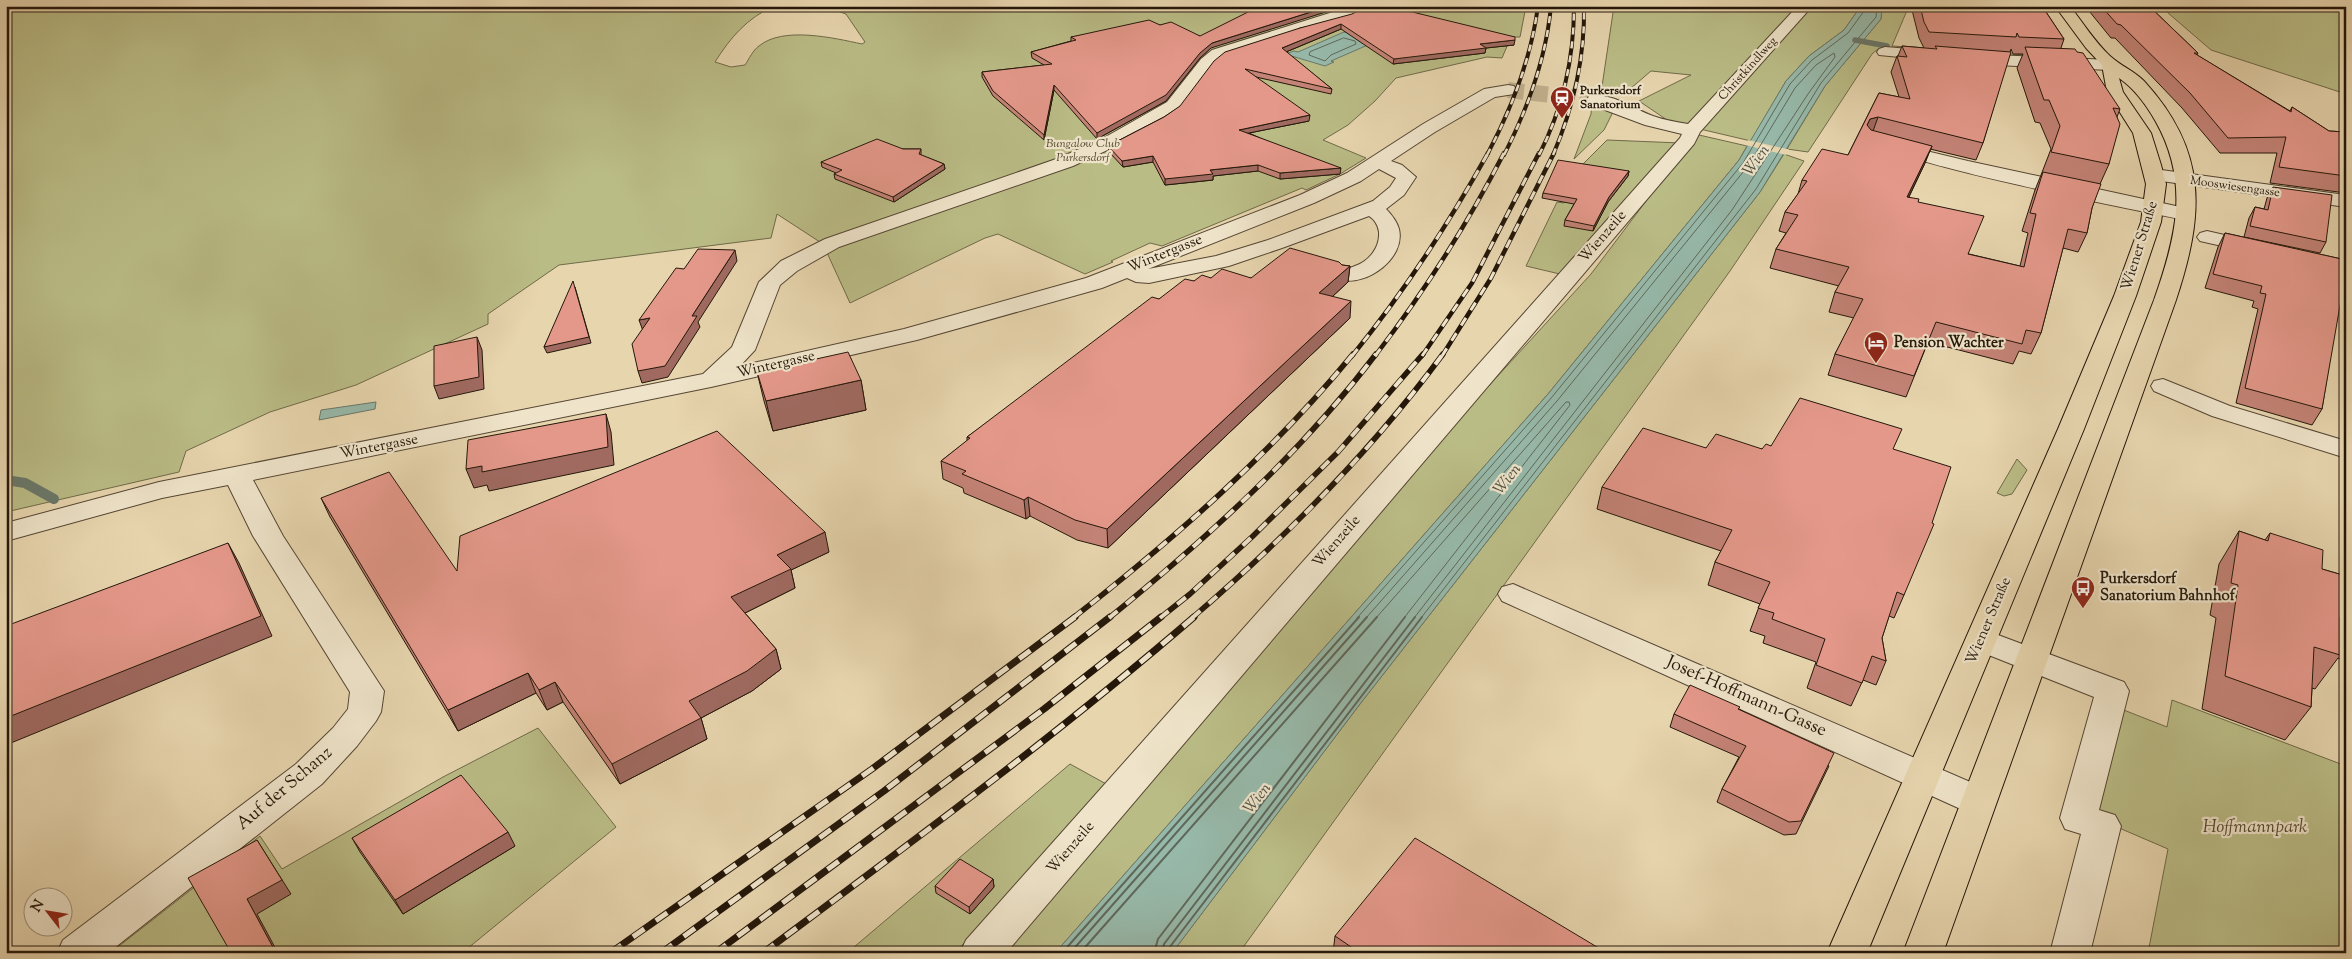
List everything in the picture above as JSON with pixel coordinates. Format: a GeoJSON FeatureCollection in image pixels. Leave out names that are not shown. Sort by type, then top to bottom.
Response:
{"type":"FeatureCollection","features":[{"type":"Feature","properties":{"kind":"main road"},"geometry":{"type":"LineString","coordinates":[[1923,953],[2030,659],[2180,258],[2185,214],[2186,180],[2178,151],[2164,123],[2132,79],[2110,65],[2062,6]]}},
{"type":"Feature","properties":{"kind":"main road","name":"Wiener Straße"},"geometry":{"type":"LineString","coordinates":[[1846,953],[1924,777],[2125,296],[2154,208],[2156,184],[2142,133],[2116,92],[2110,74],[2110,65]]}},
{"type":"Feature","properties":{"kind":"street"},"geometry":{"type":"LineString","coordinates":[[710,380],[743,350],[770,282],[807,254],[832,243],[1066,162],[1108,143],[1157,117],[1173,106],[1185,93],[1207,62],[1218,53],[1294,28],[1346,14],[1365,6]]}},
{"type":"Feature","properties":{"kind":"street","name":"Christkindlweg"},"geometry":{"type":"LineString","coordinates":[[1692,130],[1800,12],[1800,6]]}},
{"type":"Feature","properties":{"kind":"street"},"geometry":{"type":"LineString","coordinates":[[1886,52],[1973,59],[2110,65]]}},
{"type":"Feature","properties":{"kind":"street","name":"Wintergasse"},"geometry":{"type":"LineString","coordinates":[[6,532],[159,490],[710,380],[909,335],[1094,283],[1307,199],[1378,162],[1429,128],[1490,93],[1508,90]]}},
{"type":"Feature","properties":{"kind":"street"},"geometry":{"type":"LineString","coordinates":[[1609,101],[1668,126],[1692,130]]}},
{"type":"Feature","properties":{"kind":"street","name":"Wienzeile"},"geometry":{"type":"LineString","coordinates":[[980,953],[1688,140],[1692,130]]}},
{"type":"Feature","properties":{"kind":"street"},"geometry":{"type":"LineString","coordinates":[[1872,141],[1904,148],[1912,153],[1968,167],[2185,214]]}},
{"type":"Feature","properties":{"kind":"street"},"geometry":{"type":"LineString","coordinates":[[1119,272],[1149,276],[1222,260],[1275,244],[1371,208],[1397,191],[1406,177],[1395,169],[1378,162]]}},
{"type":"Feature","properties":{"kind":"street","name":"Mooswiesengasse"},"geometry":{"type":"LineString","coordinates":[[2154,175],[2346,201]]}},
{"type":"Feature","properties":{"kind":"street"},"geometry":{"type":"LineString","coordinates":[[1349,275],[1367,270],[1376,262],[1386,247],[1390,234],[1388,224],[1382,215],[1371,208]]}},
{"type":"Feature","properties":{"kind":"street"},"geometry":{"type":"LineString","coordinates":[[2207,237],[2281,254]]}},
{"type":"Feature","properties":{"kind":"street"},"geometry":{"type":"LineString","coordinates":[[2163,386],[2221,410],[2346,450]]}},
{"type":"Feature","properties":{"kind":"street","name":"Auf der Schanz"},"geometry":{"type":"LineString","coordinates":[[77,953],[309,774],[345,738],[364,712],[367,691],[316,614],[268,536],[237,475]]}},
{"type":"Feature","properties":{"kind":"street","name":"Josef-Hoffmann-Gasse"},"geometry":{"type":"LineString","coordinates":[[1513,594],[1978,800]]}},
{"type":"Feature","properties":{"kind":"street"},"geometry":{"type":"LineString","coordinates":[[1982,640],[2112,691],[2078,818],[2102,826],[2070,953]]}},
{"type":"Feature","properties":{"kind":"green space","name":"Bungalow Club Purkersdorf"},"geometry":{"type":"Polygon","coordinates":[[[6,6],[774,6],[756,16],[740,29],[715,62],[731,67],[745,65],[759,46],[781,36],[809,35],[862,44],[865,42],[846,14],[823,6],[1526,6],[1520,37],[1511,37],[1502,58],[1487,57],[1396,78],[1375,101],[1348,125],[1323,140],[1366,158],[1340,174],[1306,190],[1302,188],[1162,246],[1150,243],[1085,274],[998,234],[985,238],[850,303],[823,244],[777,214],[771,238],[559,265],[488,314],[488,324],[356,385],[270,412],[186,451],[179,472],[6,512],[6,6]]]}},
{"type":"Feature","properties":{"kind":"green space"},"geometry":{"type":"Polygon","coordinates":[[[1614,6],[1861,6],[1844,30],[1809,56],[1786,81],[1751,141],[1670,122],[1639,101],[1691,75],[1651,71],[1623,95],[1601,93],[1614,6]]]}},
{"type":"Feature","properties":{"kind":"green space"},"geometry":{"type":"Polygon","coordinates":[[[1882,6],[1908,8],[1892,46],[2071,58],[1958,56],[1878,49],[1872,54],[1808,152],[1787,149],[1825,86],[1881,19],[1882,6]]]}},
{"type":"Feature","properties":{"kind":"green space"},"geometry":{"type":"Polygon","coordinates":[[[2160,6],[2346,6],[2346,94],[2211,50],[2160,6]]]}},
{"type":"Feature","properties":{"kind":"green space"},"geometry":{"type":"Polygon","coordinates":[[[1592,103],[1609,108],[1612,114],[1604,130],[1574,159],[1591,114],[1592,103]]]}},
{"type":"Feature","properties":{"kind":"green space"},"geometry":{"type":"Polygon","coordinates":[[[1699,135],[1747,146],[1739,160],[1548,394],[1055,953],[1000,953],[1484,391],[1591,274],[1662,180],[1699,135]]]}},
{"type":"Feature","properties":{"kind":"green space"},"geometry":{"type":"Polygon","coordinates":[[[1607,140],[1681,143],[1564,275],[1526,266],[1557,202],[1564,203],[1579,168],[1607,140]]]}},
{"type":"Feature","properties":{"kind":"green space"},"geometry":{"type":"Polygon","coordinates":[[[1784,154],[1804,161],[1730,271],[1239,953],[1172,953],[1360,704],[1760,192],[1784,154]]]}},
{"type":"Feature","properties":{"kind":"green space"},"geometry":{"type":"Polygon","coordinates":[[[2017,459],[2027,470],[2012,494],[2004,496],[1997,493],[2017,459]]]}},
{"type":"Feature","properties":{"kind":"green space","name":"Hoffmannpark"},"geometry":{"type":"Polygon","coordinates":[[[2172,700],[2346,766],[2346,953],[2148,953],[2168,849],[2089,815],[2116,707],[2167,727],[2172,700]]]}},
{"type":"Feature","properties":{"kind":"green space"},"geometry":{"type":"Polygon","coordinates":[[[538,728],[616,827],[462,953],[110,953],[260,836],[282,869],[443,777],[538,728]]]}},
{"type":"Feature","properties":{"kind":"green space"},"geometry":{"type":"Polygon","coordinates":[[[1070,764],[1108,785],[955,953],[847,953],[1070,764]]]}},
{"type":"Feature","properties":{"kind":"water","name":"Wien"},"geometry":{"type":"Polygon","coordinates":[[[1861,6],[1882,6],[1881,19],[1825,86],[1760,192],[1360,704],[1172,953],[1055,953],[1548,394],[1739,160],[1786,81],[1809,56],[1844,30],[1861,6]]]}},
{"type":"Feature","properties":{"kind":"water"},"geometry":{"type":"Polygon","coordinates":[[[1344,32],[1377,41],[1331,61],[1334,62],[1325,66],[1285,54],[1294,51],[1298,52],[1344,32]]]}},
{"type":"Feature","properties":{"kind":"water"},"geometry":{"type":"Polygon","coordinates":[[[376,402],[375,409],[319,420],[321,410],[376,402]]]}},
{"type":"Feature","properties":{"kind":"pier"},"geometry":{"type":"Polygon","coordinates":[[[1748,140],[1789,149],[1786,155],[1745,145],[1748,140]]]}},
{"type":"Feature","properties":{"kind":"building"},"geometry":{"type":"Polygon","coordinates":[[[1260,6],[1330,6],[1212,43],[1200,53],[1166,95],[1097,133],[1054,85],[1044,135],[993,91],[982,72],[1052,64],[1031,52],[1076,40],[1071,37],[1149,20],[1160,25],[1171,22],[1200,36],[1260,6]]]}},
{"type":"Feature","properties":{"kind":"building"},"geometry":{"type":"Polygon","coordinates":[[[1367,6],[1399,6],[1396,8],[1515,37],[1515,40],[1480,44],[1486,48],[1394,59],[1341,24],[1282,48],[1332,89],[1245,69],[1310,115],[1239,130],[1341,168],[1280,173],[1258,165],[1210,170],[1213,174],[1165,179],[1153,156],[1122,161],[1108,146],[1164,117],[1180,106],[1214,61],[1225,52],[1352,14],[1367,6]]]}},
{"type":"Feature","properties":{"kind":"building"},"geometry":{"type":"Polygon","coordinates":[[[1920,6],[2042,6],[2064,39],[2019,37],[2017,33],[2016,37],[1929,32],[1920,6]]]}},
{"type":"Feature","properties":{"kind":"building"},"geometry":{"type":"Polygon","coordinates":[[[2101,6],[2149,6],[2198,53],[2194,53],[2291,112],[2292,107],[2329,131],[2346,132],[2346,176],[2279,167],[2286,137],[2228,138],[2190,93],[2121,25],[2117,24],[2101,6]]]}},
{"type":"Feature","properties":{"kind":"building"},"geometry":{"type":"Polygon","coordinates":[[[1902,46],[1937,49],[1935,46],[2011,52],[1983,143],[1878,117],[1870,119],[1867,125],[1871,130],[1932,146],[1907,197],[1919,199],[1918,202],[1984,216],[1968,254],[2024,267],[2036,214],[2030,213],[2043,172],[2101,184],[2092,208],[2087,233],[2068,229],[2041,333],[2026,330],[2022,344],[1936,322],[1914,376],[1835,354],[1863,299],[1835,292],[1849,267],[1776,249],[1798,215],[1785,212],[1807,181],[1802,180],[1822,149],[1848,155],[1879,93],[1910,99],[1897,56],[1907,57],[1902,46]]]}},
{"type":"Feature","properties":{"kind":"building"},"geometry":{"type":"Polygon","coordinates":[[[2025,47],[2075,49],[2077,52],[2083,53],[2120,109],[2113,108],[2120,124],[2109,164],[2051,152],[2060,126],[2049,100],[2044,100],[2025,47]]]}},
{"type":"Feature","properties":{"kind":"building"},"geometry":{"type":"Polygon","coordinates":[[[877,139],[903,149],[921,149],[919,154],[944,164],[893,197],[834,174],[842,170],[821,162],[877,139]]]}},
{"type":"Feature","properties":{"kind":"building"},"geometry":{"type":"Polygon","coordinates":[[[1558,160],[1629,171],[1609,197],[1594,226],[1565,220],[1577,199],[1543,193],[1558,160]]]}},
{"type":"Feature","properties":{"kind":"building"},"geometry":{"type":"Polygon","coordinates":[[[2273,187],[2332,195],[2326,242],[2250,226],[2255,207],[2268,210],[2273,187]]]}},
{"type":"Feature","properties":{"kind":"building"},"geometry":{"type":"Polygon","coordinates":[[[2225,233],[2346,260],[2346,271],[2322,409],[2245,388],[2266,294],[2260,293],[2262,286],[2213,274],[2225,233]]]}},
{"type":"Feature","properties":{"kind":"building"},"geometry":{"type":"Polygon","coordinates":[[[1290,248],[1350,266],[1319,293],[1351,301],[1107,529],[1075,520],[1028,497],[1024,500],[962,474],[966,471],[941,461],[970,438],[967,437],[1152,297],[1159,299],[1185,279],[1194,281],[1202,275],[1211,278],[1222,269],[1251,278],[1290,248]]]}},
{"type":"Feature","properties":{"kind":"building"},"geometry":{"type":"Polygon","coordinates":[[[698,249],[735,250],[692,316],[697,316],[665,366],[638,371],[632,344],[650,318],[639,320],[676,268],[684,269],[698,249]]]}},
{"type":"Feature","properties":{"kind":"building"},"geometry":{"type":"Polygon","coordinates":[[[573,281],[589,337],[544,347],[573,281]]]}},
{"type":"Feature","properties":{"kind":"building"},"geometry":{"type":"Polygon","coordinates":[[[477,337],[479,377],[434,386],[434,346],[477,337]]]}},
{"type":"Feature","properties":{"kind":"building"},"geometry":{"type":"Polygon","coordinates":[[[848,352],[861,380],[766,401],[757,372],[848,352]]]}},
{"type":"Feature","properties":{"kind":"building"},"geometry":{"type":"Polygon","coordinates":[[[1800,398],[1902,429],[1893,449],[1951,467],[1932,523],[1934,524],[1904,595],[1897,592],[1882,638],[1886,661],[1872,656],[1862,683],[1816,665],[1825,639],[1772,619],[1774,613],[1758,608],[1770,582],[1715,562],[1732,530],[1602,487],[1643,428],[1706,448],[1716,434],[1762,449],[1766,444],[1771,446],[1800,398]]]}},
{"type":"Feature","properties":{"kind":"building"},"geometry":{"type":"Polygon","coordinates":[[[606,414],[608,447],[482,472],[482,466],[466,469],[468,440],[606,414]]]}},
{"type":"Feature","properties":{"kind":"building"},"geometry":{"type":"Polygon","coordinates":[[[717,431],[825,532],[777,555],[791,569],[731,597],[776,649],[747,671],[689,701],[701,718],[612,764],[555,682],[539,690],[528,673],[448,710],[321,498],[389,472],[457,571],[460,536],[717,431]]]}},
{"type":"Feature","properties":{"kind":"building"},"geometry":{"type":"Polygon","coordinates":[[[2239,531],[2268,541],[2270,533],[2323,550],[2322,569],[2346,576],[2346,619],[2340,617],[2340,655],[2314,647],[2311,707],[2225,676],[2238,585],[2231,583],[2239,531]]]}},
{"type":"Feature","properties":{"kind":"building"},"geometry":{"type":"Polygon","coordinates":[[[228,543],[261,616],[6,718],[6,626],[228,543]]]}},
{"type":"Feature","properties":{"kind":"building"},"geometry":{"type":"Polygon","coordinates":[[[1690,685],[1834,753],[1801,821],[1789,822],[1722,789],[1746,746],[1674,714],[1690,685]]]}},
{"type":"Feature","properties":{"kind":"building"},"geometry":{"type":"Polygon","coordinates":[[[461,775],[508,832],[395,900],[352,838],[461,775]]]}},
{"type":"Feature","properties":{"kind":"building"},"geometry":{"type":"Polygon","coordinates":[[[1415,838],[1607,953],[1360,953],[1335,936],[1415,838]]]}},
{"type":"Feature","properties":{"kind":"building"},"geometry":{"type":"Polygon","coordinates":[[[257,840],[282,880],[247,899],[276,953],[226,953],[230,951],[188,878],[257,840]]]}},
{"type":"Feature","properties":{"kind":"building"},"geometry":{"type":"Polygon","coordinates":[[[960,859],[993,879],[969,907],[935,886],[960,859]]]}},
{"type":"Feature","properties":{"kind":"waterway"},"geometry":{"type":"LineString","coordinates":[[1855,40],[1887,46]]}},
{"type":"Feature","properties":{"kind":"waterway"},"geometry":{"type":"LineString","coordinates":[[6,480],[25,483],[54,499]]}},
{"type":"Feature","properties":{"kind":"tunnel"},"geometry":{"type":"LineString","coordinates":[[1508,90],[1595,100]]}},
{"type":"Feature","properties":{"kind":"railway"},"geometry":{"type":"LineString","coordinates":[[1488,153],[1505,119],[1519,83],[1531,45],[1538,6]]}},
{"type":"Feature","properties":{"kind":"railway"},"geometry":{"type":"LineString","coordinates":[[1504,155],[1535,83],[1549,26],[1551,6]]}},
{"type":"Feature","properties":{"kind":"railway"},"geometry":{"type":"LineString","coordinates":[[1539,155],[1555,119],[1566,82],[1572,45],[1574,6]]}},
{"type":"Feature","properties":{"kind":"railway"},"geometry":{"type":"LineString","coordinates":[[1553,155],[1567,119],[1577,82],[1583,45],[1584,6]]}},
{"type":"Feature","properties":{"kind":"railway"},"geometry":{"type":"LineString","coordinates":[[1352,356],[1424,258],[1488,153]]}},
{"type":"Feature","properties":{"kind":"railway"},"geometry":{"type":"LineString","coordinates":[[1375,356],[1444,258],[1504,153]]}},
{"type":"Feature","properties":{"kind":"railway"},"geometry":{"type":"LineString","coordinates":[[1422,356],[1472,283],[1539,153]]}},
{"type":"Feature","properties":{"kind":"railway"},"geometry":{"type":"LineString","coordinates":[[1442,356],[1491,278],[1553,155]]}},
{"type":"Feature","properties":{"kind":"railway"},"geometry":{"type":"LineString","coordinates":[[1073,618],[1185,526],[1289,426],[1353,354]]}},
{"type":"Feature","properties":{"kind":"railway"},"geometry":{"type":"LineString","coordinates":[[1109,618],[1216,526],[1284,461],[1347,391],[1376,354]]}},
{"type":"Feature","properties":{"kind":"railway"},"geometry":{"type":"LineString","coordinates":[[1160,618],[1190,594],[1253,536],[1338,452],[1423,354]]}},
{"type":"Feature","properties":{"kind":"railway"},"geometry":{"type":"LineString","coordinates":[[1192,618],[1260,557],[1325,493],[1386,426],[1443,354]]}},
{"type":"Feature","properties":{"kind":"railway"},"geometry":{"type":"LineString","coordinates":[[610,953],[872,769],[1075,617]]}},
{"type":"Feature","properties":{"kind":"railway"},"geometry":{"type":"LineString","coordinates":[[661,953],[884,791],[1110,617]]}},
{"type":"Feature","properties":{"kind":"railway"},"geometry":{"type":"LineString","coordinates":[[715,953],[1044,709],[1161,617]]}},
{"type":"Feature","properties":{"kind":"railway"},"geometry":{"type":"LineString","coordinates":[[763,953],[1035,747],[1194,617]]}},
{"type":"Feature","properties":{"kind":"place","name":"Purkersdorf Sanatorium"},"geometry":{"type":"Point","coordinates":[1562,119]}},
{"type":"Feature","properties":{"kind":"place","name":"Pension Wachter"},"geometry":{"type":"Point","coordinates":[1876,364]}},
{"type":"Feature","properties":{"kind":"place","name":"Purkersdorf Sanatorium Bahnhof"},"geometry":{"type":"Point","coordinates":[2083,609]}}]}
